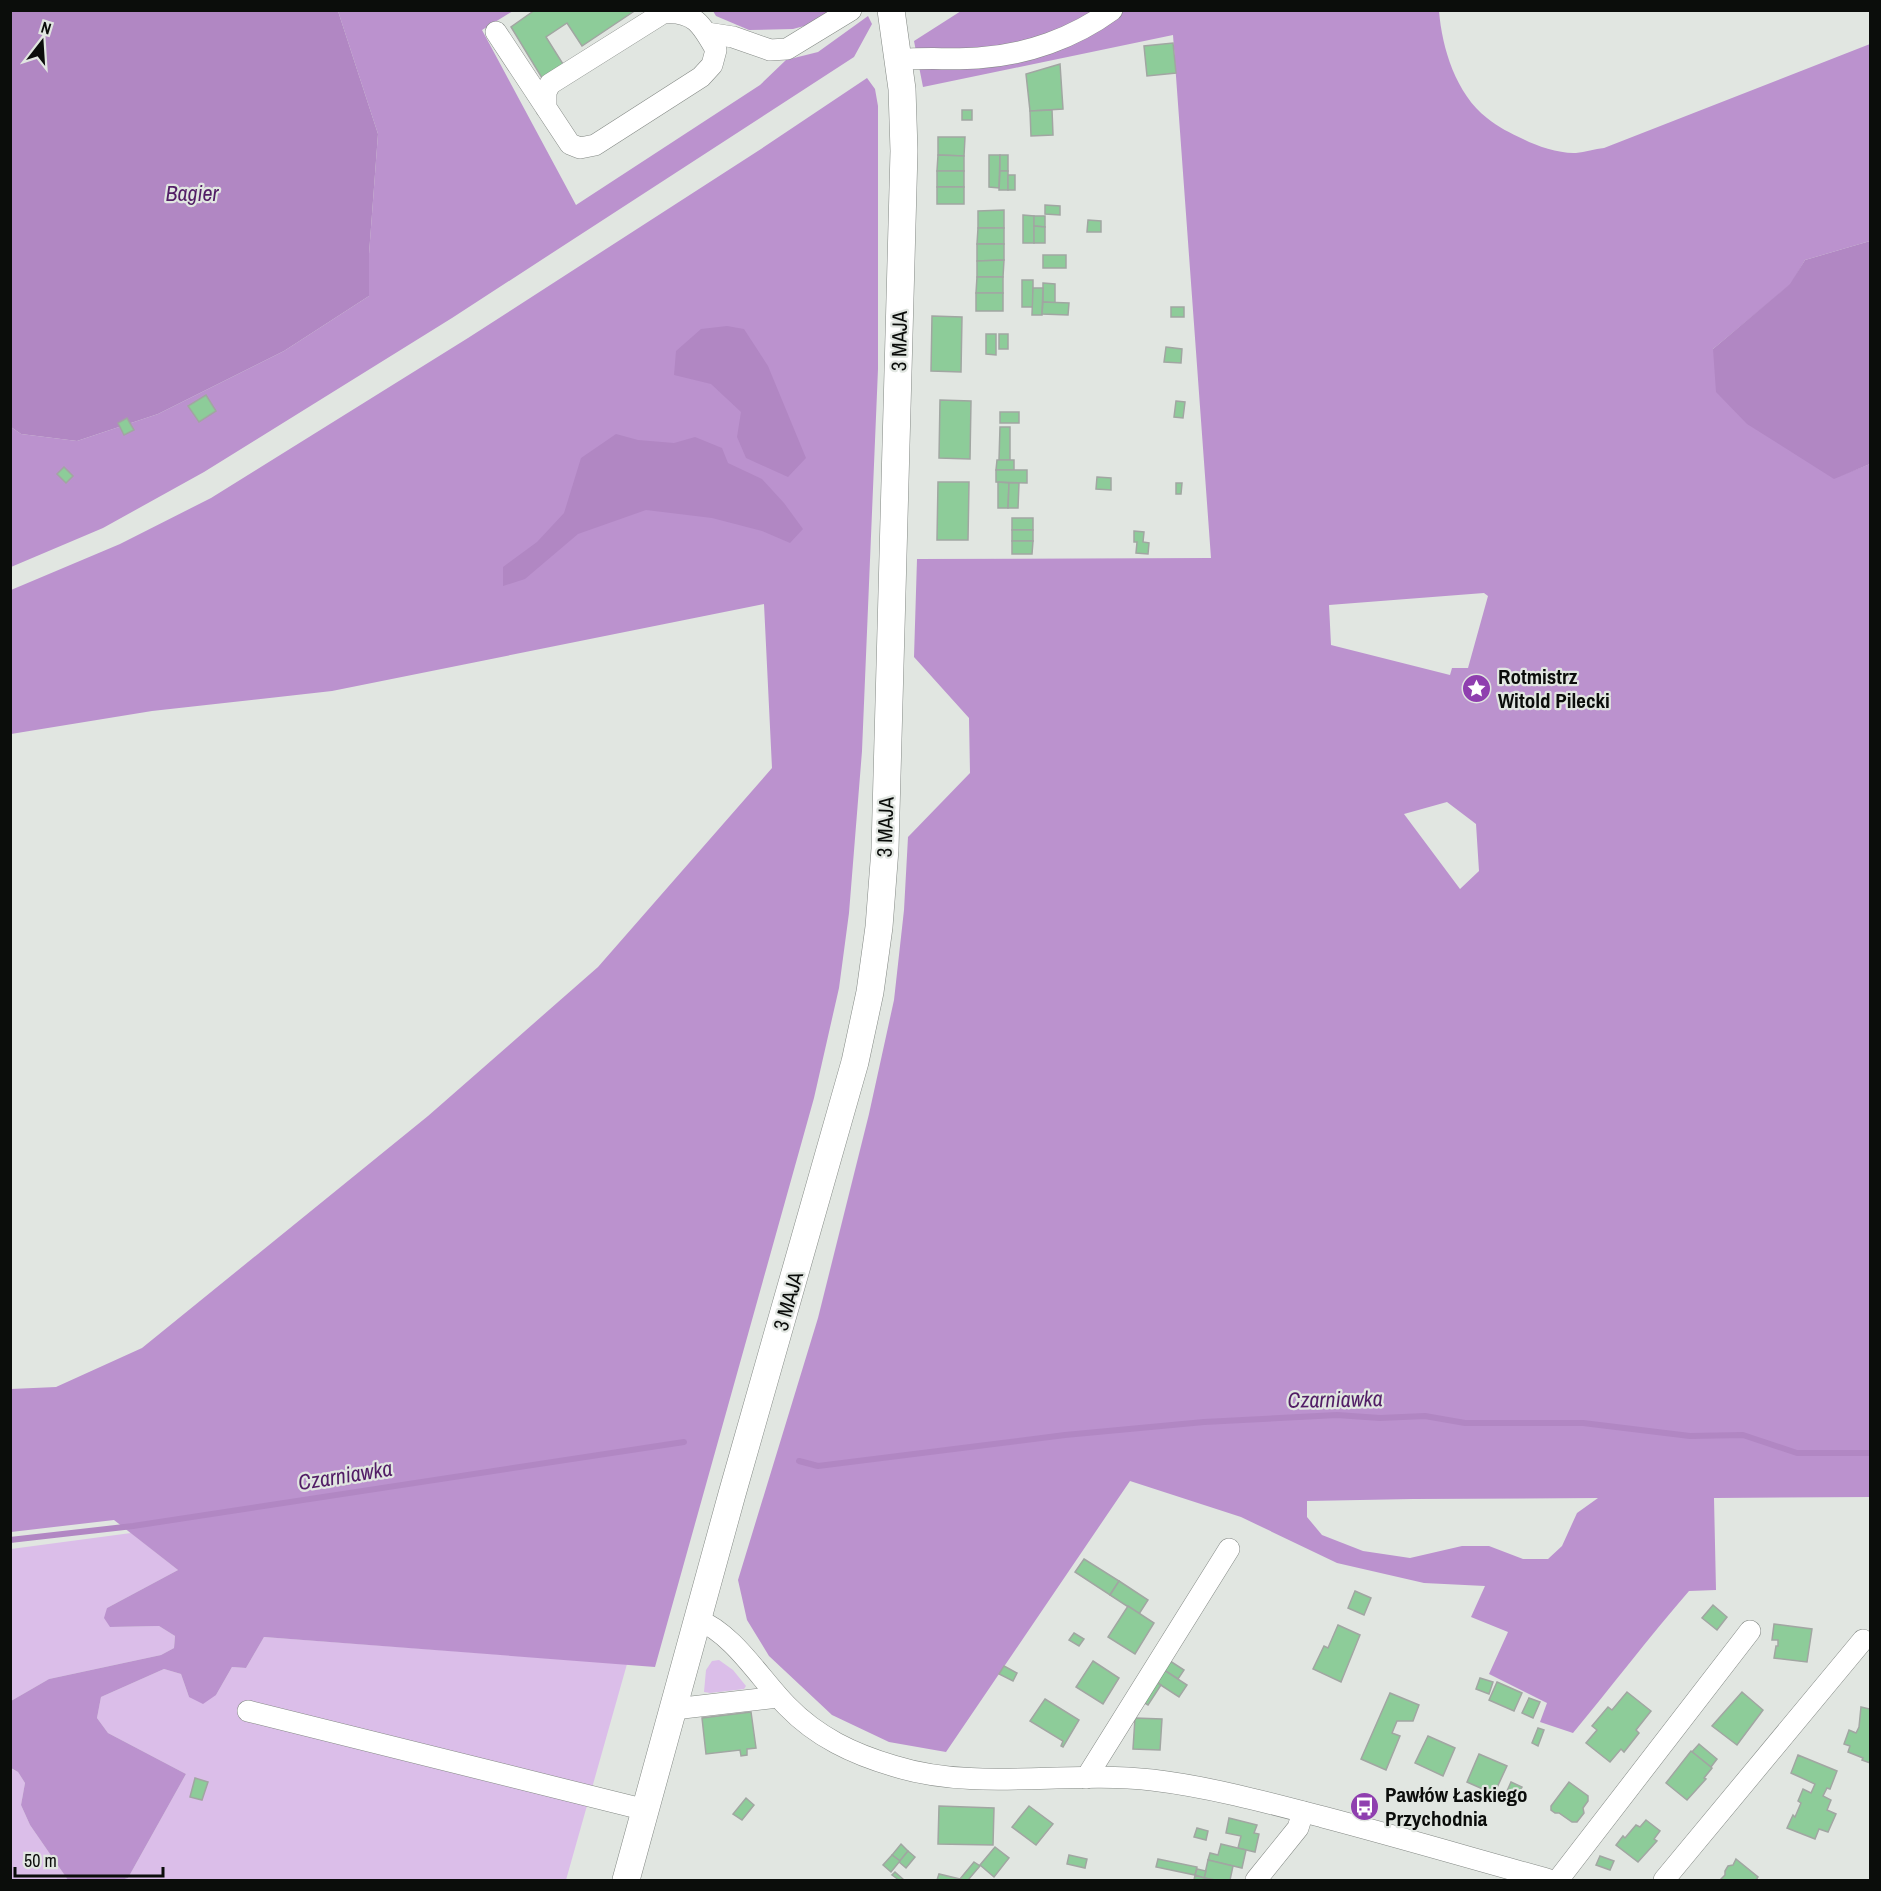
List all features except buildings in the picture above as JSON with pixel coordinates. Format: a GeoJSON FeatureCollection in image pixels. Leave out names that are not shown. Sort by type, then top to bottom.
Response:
{"type":"FeatureCollection","features":[{"type":"Feature","properties":{"kind":"main road","name":"3 MAJA"},"geometry":{"type":"LineString","coordinates":[[626,1881],[735,1483],[848,1092],[870,992],[879,927],[885,849],[903,163],[902,89],[891,10]]}},
{"type":"Feature","properties":{"kind":"street"},"geometry":{"type":"LineString","coordinates":[[706,33],[733,37],[770,50],[787,49],[850,10]]}},
{"type":"Feature","properties":{"kind":"street"},"geometry":{"type":"LineString","coordinates":[[899,60],[981,58],[1030,49],[1076,33],[1112,10]]}},
{"type":"Feature","properties":{"kind":"street"},"geometry":{"type":"LineString","coordinates":[[496,32],[546,108],[570,144],[580,148],[595,145],[701,77],[712,64],[716,50],[706,33],[689,13],[663,13],[550,84],[546,92],[546,108]]}},
{"type":"Feature","properties":{"kind":"street"},"geometry":{"type":"LineString","coordinates":[[1086,1778],[1229,1549]]}},
{"type":"Feature","properties":{"kind":"street"},"geometry":{"type":"LineString","coordinates":[[698,1620],[716,1629],[778,1697],[823,1737],[867,1757],[915,1772],[966,1778],[1148,1779],[1188,1784],[1303,1812],[1550,1881]]}},
{"type":"Feature","properties":{"kind":"street"},"geometry":{"type":"LineString","coordinates":[[1558,1881],[1750,1631]]}},
{"type":"Feature","properties":{"kind":"street"},"geometry":{"type":"LineString","coordinates":[[1664,1881],[1863,1640]]}},
{"type":"Feature","properties":{"kind":"street"},"geometry":{"type":"LineString","coordinates":[[674,1708],[778,1697]]}},
{"type":"Feature","properties":{"kind":"street"},"geometry":{"type":"LineString","coordinates":[[248,1712],[646,1810]]}},
{"type":"Feature","properties":{"kind":"street"},"geometry":{"type":"LineString","coordinates":[[1256,1881],[1298,1828],[1303,1812]]}},
{"type":"Feature","properties":{"kind":"shaded area"},"geometry":{"type":"Polygon","coordinates":[[[338,11],[513,11],[482,30],[576,205],[760,85],[786,60],[818,52],[868,16],[872,24],[854,57],[452,318],[204,472],[103,528],[11,567],[11,427],[21,434],[77,441],[158,414],[284,351],[369,296],[369,254],[378,134],[338,11]]]}},
{"type":"Feature","properties":{"kind":"shaded area"},"geometry":{"type":"Polygon","coordinates":[[[713,11],[836,11],[819,22],[793,29],[749,30],[716,16],[713,11]]]}},
{"type":"Feature","properties":{"kind":"shaded area"},"geometry":{"type":"Polygon","coordinates":[[[961,11],[1439,11],[1443,40],[1452,69],[1476,108],[1495,124],[1528,142],[1570,153],[1604,148],[1870,44],[1870,241],[1805,260],[1791,284],[1713,349],[1834,478],[1870,464],[1870,1497],[1714,1498],[1716,1590],[1689,1591],[1573,1733],[1540,1722],[1547,1703],[1489,1674],[1508,1632],[1471,1617],[1485,1586],[1424,1583],[1337,1563],[1241,1517],[1130,1481],[946,1752],[889,1742],[832,1715],[769,1656],[747,1620],[738,1580],[818,1318],[869,1114],[894,1000],[904,910],[908,837],[970,773],[969,718],[914,657],[917,559],[1211,558],[1173,35],[923,87],[914,41],[961,11]],[[1484,593],[1329,605],[1331,645],[1450,675],[1452,668],[1468,668],[1488,596],[1484,593]],[[1447,802],[1404,814],[1460,889],[1479,871],[1476,824],[1447,802]],[[1598,1498],[1307,1501],[1307,1517],[1322,1535],[1363,1551],[1410,1558],[1462,1546],[1489,1546],[1523,1559],[1548,1559],[1562,1546],[1577,1513],[1598,1498]]]}},
{"type":"Feature","properties":{"kind":"shaded area"},"geometry":{"type":"Polygon","coordinates":[[[867,78],[875,89],[878,106],[878,369],[862,751],[849,913],[839,988],[814,1098],[655,1667],[264,1637],[246,1668],[232,1667],[216,1695],[203,1704],[189,1697],[181,1674],[164,1669],[101,1697],[97,1718],[108,1733],[186,1774],[128,1878],[68,1880],[30,1825],[21,1805],[25,1783],[18,1772],[11,1768],[11,1701],[49,1679],[161,1655],[174,1648],[175,1636],[159,1626],[110,1627],[104,1618],[107,1608],[178,1570],[114,1520],[11,1532],[11,1389],[56,1387],[142,1348],[428,1116],[598,967],[772,768],[764,604],[332,691],[152,711],[11,734],[11,590],[120,544],[211,498],[468,338],[867,78]]]}},
{"type":"Feature","properties":{"kind":"shaded area"},"geometry":{"type":"Polygon","coordinates":[[[131,1533],[178,1570],[107,1608],[110,1627],[159,1626],[175,1636],[174,1648],[161,1655],[49,1679],[11,1701],[11,1549],[131,1533]]]}},
{"type":"Feature","properties":{"kind":"shaded area"},"geometry":{"type":"Polygon","coordinates":[[[264,1637],[627,1664],[566,1880],[121,1880],[128,1878],[186,1774],[108,1733],[97,1718],[101,1697],[164,1669],[181,1674],[189,1697],[216,1695],[232,1667],[246,1668],[264,1637]]]}},
{"type":"Feature","properties":{"kind":"shaded area"},"geometry":{"type":"Polygon","coordinates":[[[719,1660],[733,1670],[746,1686],[744,1689],[704,1692],[706,1670],[712,1661],[719,1660]]]}},
{"type":"Feature","properties":{"kind":"shaded area"},"geometry":{"type":"Polygon","coordinates":[[[10,1768],[18,1772],[25,1783],[21,1805],[30,1825],[68,1880],[11,1880],[10,1768]]]}},
{"type":"Feature","properties":{"kind":"water","name":"Bagier"},"geometry":{"type":"Polygon","coordinates":[[[13,10],[338,11],[378,134],[369,254],[369,296],[284,351],[158,414],[77,441],[21,434],[11,427],[11,12],[13,10]]]}},
{"type":"Feature","properties":{"kind":"water"},"geometry":{"type":"Polygon","coordinates":[[[1870,241],[1870,464],[1834,479],[1747,424],[1716,392],[1713,349],[1790,284],[1805,260],[1870,241]]]}},
{"type":"Feature","properties":{"kind":"water"},"geometry":{"type":"Polygon","coordinates":[[[727,326],[744,329],[768,366],[806,458],[788,477],[746,458],[737,437],[741,412],[711,384],[674,375],[676,351],[701,329],[727,326]]]}},
{"type":"Feature","properties":{"kind":"water"},"geometry":{"type":"Polygon","coordinates":[[[616,434],[638,440],[674,443],[695,437],[722,448],[728,463],[762,479],[803,529],[790,543],[762,531],[712,518],[646,510],[578,534],[525,579],[503,586],[503,567],[537,542],[564,513],[581,458],[616,434]]]}},
{"type":"Feature","properties":{"kind":"waterway","name":"Czarniawka"},"geometry":{"type":"LineString","coordinates":[[799,1461],[818,1466],[1065,1435],[1204,1422],[1337,1415],[1380,1418],[1425,1416],[1465,1423],[1583,1423],[1690,1436],[1743,1435],[1797,1453],[1870,1453]]}},
{"type":"Feature","properties":{"kind":"waterway","name":"Czarniawka"},"geometry":{"type":"LineString","coordinates":[[10,1540],[133,1526],[684,1442]]}},
{"type":"Feature","properties":{"kind":"place","name":"Rotmistrz Witold Pilecki"},"geometry":{"type":"Point","coordinates":[1477,688]}},
{"type":"Feature","properties":{"kind":"place","name":"Pawłów Łaskiego Przychodnia"},"geometry":{"type":"Point","coordinates":[1364,1806]}}]}
